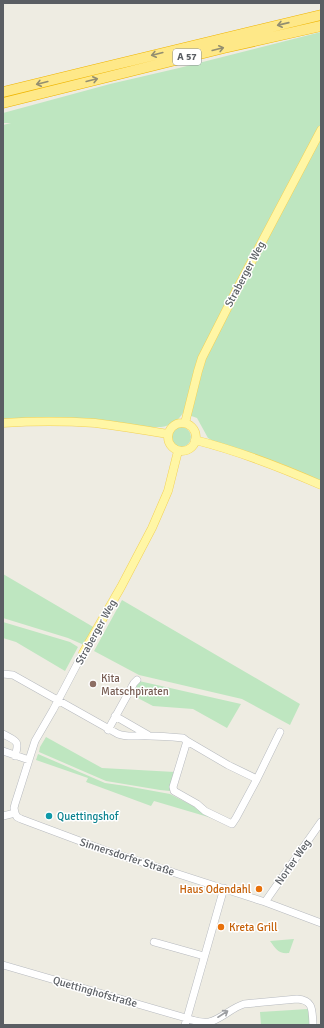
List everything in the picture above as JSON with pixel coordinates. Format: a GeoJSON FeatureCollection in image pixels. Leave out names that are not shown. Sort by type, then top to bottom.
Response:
{"type":"FeatureCollection","features":[{"type":"Feature","properties":{"kind":"highway","name":"A 57"},"geometry":{"type":"LineString","coordinates":[[3,92],[321,15]]}},
{"type":"Feature","properties":{"kind":"highway","name":"A 57"},"geometry":{"type":"LineString","coordinates":[[3,103],[321,26]]}},
{"type":"Feature","properties":{"kind":"main road","name":"Straberger Weg"},"geometry":{"type":"LineString","coordinates":[[185,423],[202,358],[236,290],[321,130]]}},
{"type":"Feature","properties":{"kind":"main road"},"geometry":{"type":"LineString","coordinates":[[3,423],[41,421],[95,423],[143,429],[168,434]]}},
{"type":"Feature","properties":{"kind":"main road"},"geometry":{"type":"LineString","coordinates":[[185,423],[193,430],[195,440],[191,448],[178,451],[171,446],[168,434],[172,426],[185,423]]}},
{"type":"Feature","properties":{"kind":"main road"},"geometry":{"type":"LineString","coordinates":[[195,440],[258,459],[321,486]]}},
{"type":"Feature","properties":{"kind":"main road","name":"Straberger Weg"},"geometry":{"type":"LineString","coordinates":[[83,653],[121,587],[152,528],[168,491],[178,451]]}},
{"type":"Feature","properties":{"kind":"street","name":"Straberger Weg"},"geometry":{"type":"LineString","coordinates":[[15,813],[15,804],[35,741],[83,653]]}},
{"type":"Feature","properties":{"kind":"street"},"geometry":{"type":"LineString","coordinates":[[3,674],[13,675],[121,736],[183,738],[228,765],[257,779]]}},
{"type":"Feature","properties":{"kind":"street"},"geometry":{"type":"LineString","coordinates":[[108,730],[137,680]]}},
{"type":"Feature","properties":{"kind":"street"},"geometry":{"type":"LineString","coordinates":[[115,716],[148,736]]}},
{"type":"Feature","properties":{"kind":"street"},"geometry":{"type":"LineString","coordinates":[[187,741],[173,787],[174,790],[197,804],[205,811],[232,824],[257,779],[280,732]]}},
{"type":"Feature","properties":{"kind":"street"},"geometry":{"type":"LineString","coordinates":[[3,734],[17,743],[18,746],[15,756]]}},
{"type":"Feature","properties":{"kind":"street"},"geometry":{"type":"LineString","coordinates":[[3,751],[29,760]]}},
{"type":"Feature","properties":{"kind":"street"},"geometry":{"type":"LineString","coordinates":[[3,822],[3,816],[15,813]]}},
{"type":"Feature","properties":{"kind":"street","name":"Sinnersdorfer Straße"},"geometry":{"type":"LineString","coordinates":[[15,813],[21,819],[78,841],[224,888],[321,923]]}},
{"type":"Feature","properties":{"kind":"street","name":"Norfer Weg"},"geometry":{"type":"LineString","coordinates":[[265,902],[321,822]]}},
{"type":"Feature","properties":{"kind":"street"},"geometry":{"type":"LineString","coordinates":[[186,1022],[224,888]]}},
{"type":"Feature","properties":{"kind":"street"},"geometry":{"type":"LineString","coordinates":[[154,942],[204,956]]}},
{"type":"Feature","properties":{"kind":"street","name":"Quettinghofstraße"},"geometry":{"type":"LineString","coordinates":[[3,965],[186,1022],[211,1021],[237,1006],[244,1004],[303,999],[311,1006],[313,1025]]}},
{"type":"Feature","properties":{"kind":"green space"},"geometry":{"type":"Polygon","coordinates":[[[321,32],[321,483],[282,464],[215,442],[208,438],[197,418],[183,413],[174,422],[161,427],[81,419],[3,419],[3,125],[11,123],[3,123],[3,113],[110,84],[321,32]]]}},
{"type":"Feature","properties":{"kind":"green space"},"geometry":{"type":"Polygon","coordinates":[[[181,427],[188,430],[191,437],[188,444],[181,447],[174,444],[171,437],[174,430],[181,427]]]}},
{"type":"Feature","properties":{"kind":"green space"},"geometry":{"type":"Polygon","coordinates":[[[3,574],[95,628],[84,645],[68,638],[3,618],[3,574]]]}},
{"type":"Feature","properties":{"kind":"green space"},"geometry":{"type":"Polygon","coordinates":[[[122,600],[300,704],[290,725],[242,699],[139,675],[94,651],[122,600]]]}},
{"type":"Feature","properties":{"kind":"green space"},"geometry":{"type":"Polygon","coordinates":[[[3,622],[70,642],[78,647],[65,671],[16,642],[3,638],[3,622]]]}},
{"type":"Feature","properties":{"kind":"green space"},"geometry":{"type":"Polygon","coordinates":[[[139,681],[241,704],[227,728],[193,709],[153,706],[132,695],[139,681]]]}},
{"type":"Feature","properties":{"kind":"green space"},"geometry":{"type":"Polygon","coordinates":[[[46,737],[102,768],[175,772],[170,791],[106,781],[39,752],[40,747],[46,737]]]}},
{"type":"Feature","properties":{"kind":"green space"},"geometry":{"type":"Polygon","coordinates":[[[38,754],[105,783],[170,794],[216,818],[215,819],[154,801],[151,806],[86,782],[88,778],[36,760],[38,754]]]}},
{"type":"Feature","properties":{"kind":"green space"},"geometry":{"type":"Polygon","coordinates":[[[294,939],[289,953],[280,952],[270,941],[294,939]]]}},
{"type":"Feature","properties":{"kind":"green space"},"geometry":{"type":"Polygon","coordinates":[[[308,1009],[310,1025],[261,1025],[260,1012],[308,1009]]]}},
{"type":"Feature","properties":{"kind":"place","name":"Kita Matschpiraten"},"geometry":{"type":"Point","coordinates":[93,684]}},
{"type":"Feature","properties":{"kind":"place","name":"Quettingshof"},"geometry":{"type":"Point","coordinates":[49,816]}},
{"type":"Feature","properties":{"kind":"place","name":"Haus Odendahl"},"geometry":{"type":"Point","coordinates":[259,889]}},
{"type":"Feature","properties":{"kind":"place","name":"Kreta Grill"},"geometry":{"type":"Point","coordinates":[221,927]}}]}
